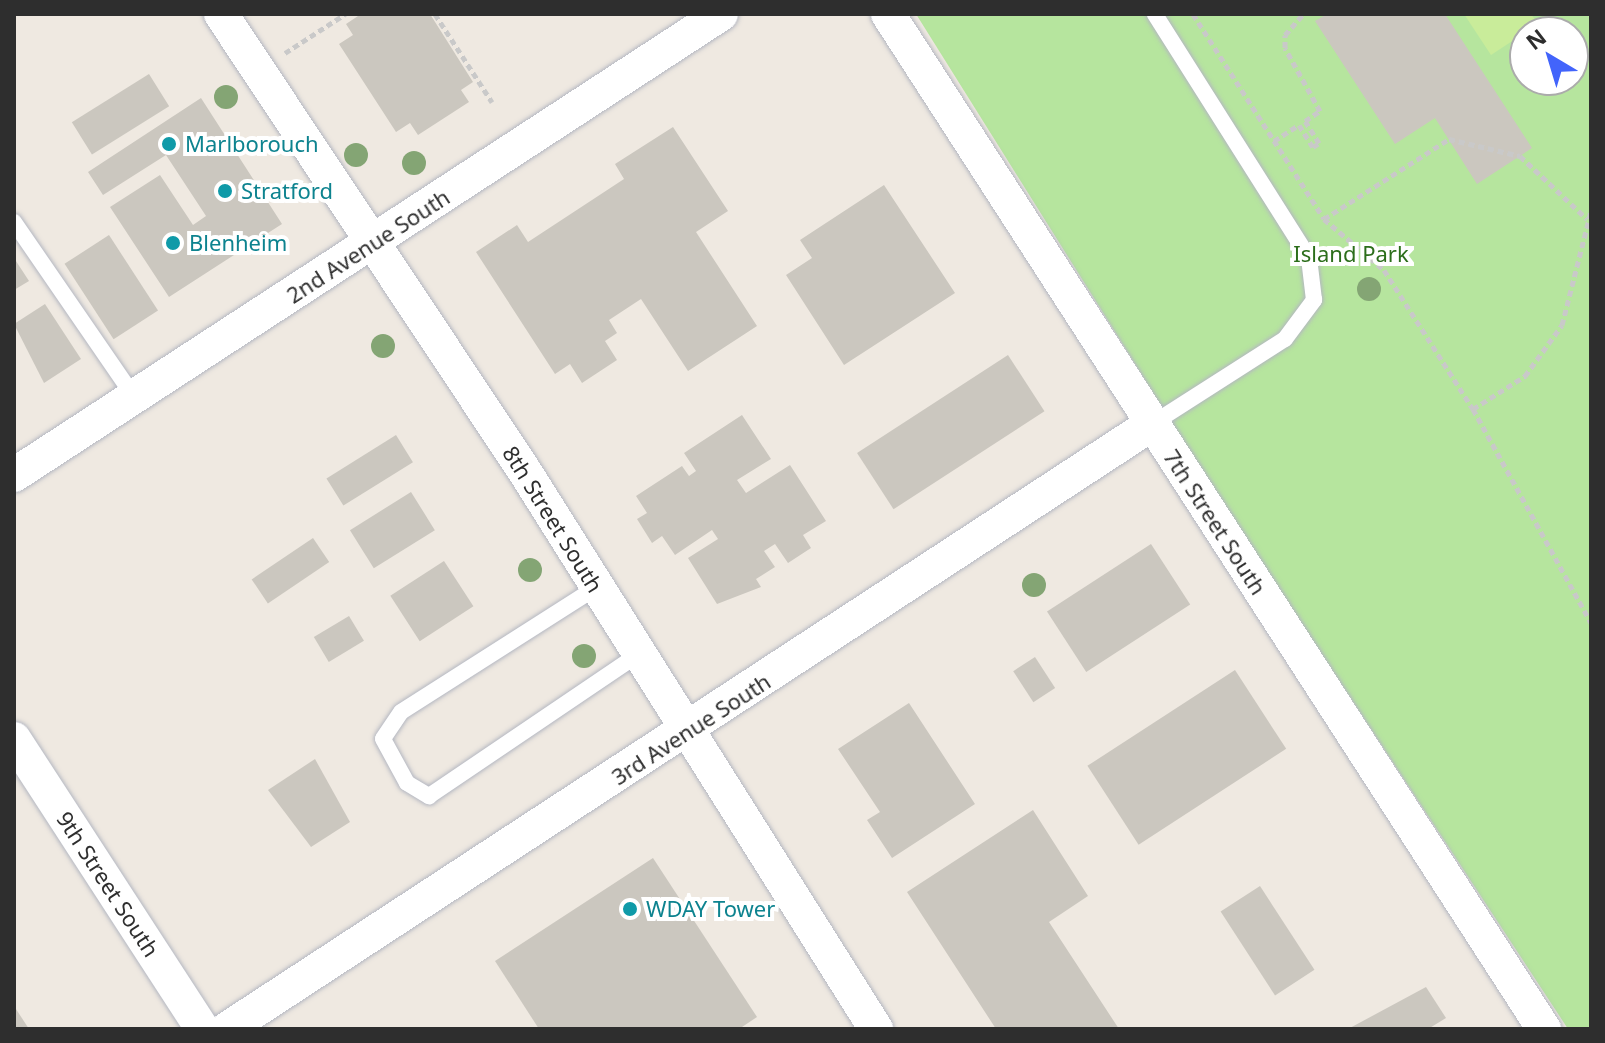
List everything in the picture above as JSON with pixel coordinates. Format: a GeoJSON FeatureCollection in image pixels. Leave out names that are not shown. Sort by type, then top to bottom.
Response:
{"type":"FeatureCollection","features":[{"type":"Feature","properties":{"kind":"street","name":"8th Street South"},"geometry":{"type":"LineString","coordinates":[[221,14],[597,587],[876,1029]]}},
{"type":"Feature","properties":{"kind":"street","name":"2nd Avenue South"},"geometry":{"type":"LineString","coordinates":[[14,475],[721,14]]}},
{"type":"Feature","properties":{"kind":"street","name":"7th Street South"},"geometry":{"type":"LineString","coordinates":[[888,14],[1544,1029]]}},
{"type":"Feature","properties":{"kind":"street","name":"3rd Avenue South"},"geometry":{"type":"LineString","coordinates":[[227,1029],[1152,424]]}},
{"type":"Feature","properties":{"kind":"street","name":"9th Street South"},"geometry":{"type":"LineString","coordinates":[[14,739],[202,1029]]}},
{"type":"Feature","properties":{"kind":"lane"},"geometry":{"type":"LineString","coordinates":[[1152,424],[1285,339],[1314,300],[1309,258],[1155,14]]}},
{"type":"Feature","properties":{"kind":"lane"},"geometry":{"type":"LineString","coordinates":[[14,222],[135,398]]}},
{"type":"Feature","properties":{"kind":"lane"},"geometry":{"type":"LineString","coordinates":[[597,587],[401,712],[385,732],[407,783],[429,796],[639,654]]}},
{"type":"Feature","properties":{"kind":"path"},"geometry":{"type":"LineString","coordinates":[[258,70],[345,14]]}},
{"type":"Feature","properties":{"kind":"path"},"geometry":{"type":"LineString","coordinates":[[435,14],[492,102]]}},
{"type":"Feature","properties":{"kind":"path"},"geometry":{"type":"LineString","coordinates":[[1193,14],[1324,219],[1384,270],[1473,409],[1591,623]]}},
{"type":"Feature","properties":{"kind":"path"},"geometry":{"type":"LineString","coordinates":[[1274,141],[1299,125],[1313,147],[1319,143],[1305,121],[1320,111],[1285,48],[1285,35],[1303,14]]}},
{"type":"Feature","properties":{"kind":"path"},"geometry":{"type":"LineString","coordinates":[[1324,219],[1449,139],[1520,156],[1587,219]]}},
{"type":"Feature","properties":{"kind":"path"},"geometry":{"type":"LineString","coordinates":[[1473,409],[1525,376],[1562,325],[1591,211]]}},
{"type":"Feature","properties":{"kind":"green space","name":"Island Park"},"geometry":{"type":"Polygon","coordinates":[[[916,14],[1591,14],[1591,1029],[1568,1029],[1214,490],[916,14]]]}},
{"type":"Feature","properties":{"kind":"green space"},"geometry":{"type":"Polygon","coordinates":[[[1464,14],[1531,14],[1532,16],[1509,16],[1509,43],[1491,55],[1464,14]]]}},
{"type":"Feature","properties":{"kind":"building"},"geometry":{"type":"Polygon","coordinates":[[[361,14],[430,14],[473,82],[461,90],[469,102],[418,135],[410,123],[396,132],[339,44],[353,35],[346,24],[361,14]]]}},
{"type":"Feature","properties":{"kind":"building"},"geometry":{"type":"Polygon","coordinates":[[[1327,14],[1445,14],[1532,148],[1477,184],[1435,118],[1395,144],[1315,21],[1327,14]]]}},
{"type":"Feature","properties":{"kind":"building"},"geometry":{"type":"Polygon","coordinates":[[[149,74],[169,106],[92,154],[72,122],[149,74]]]}},
{"type":"Feature","properties":{"kind":"building"},"geometry":{"type":"Polygon","coordinates":[[[201,98],[282,224],[169,297],[110,207],[160,175],[193,225],[206,216],[166,155],[103,195],[88,172],[201,98]]]}},
{"type":"Feature","properties":{"kind":"building"},"geometry":{"type":"Polygon","coordinates":[[[673,127],[728,211],[696,232],[757,326],[688,371],[641,299],[609,320],[617,333],[605,341],[617,360],[582,383],[570,364],[555,374],[476,252],[517,225],[528,242],[624,179],[615,164],[673,127]]]}},
{"type":"Feature","properties":{"kind":"building"},"geometry":{"type":"Polygon","coordinates":[[[884,185],[955,293],[844,365],[786,275],[812,258],[800,240],[884,185]]]}},
{"type":"Feature","properties":{"kind":"building"},"geometry":{"type":"Polygon","coordinates":[[[109,235],[158,310],[114,339],[65,264],[109,235]]]}},
{"type":"Feature","properties":{"kind":"building"},"geometry":{"type":"Polygon","coordinates":[[[14,258],[29,281],[14,290],[14,258]]]}},
{"type":"Feature","properties":{"kind":"building"},"geometry":{"type":"Polygon","coordinates":[[[45,304],[81,359],[44,383],[14,324],[45,304]]]}},
{"type":"Feature","properties":{"kind":"building"},"geometry":{"type":"Polygon","coordinates":[[[1008,355],[1044,411],[894,509],[857,453],[1008,355]]]}},
{"type":"Feature","properties":{"kind":"building"},"geometry":{"type":"Polygon","coordinates":[[[742,415],[771,459],[737,480],[746,493],[790,465],[826,521],[803,535],[811,548],[788,563],[775,544],[764,551],[775,567],[756,579],[761,587],[717,604],[688,558],[718,539],[712,530],[675,555],[662,536],[652,543],[637,519],[647,513],[636,496],[682,466],[689,476],[696,471],[684,453],[742,415]]]}},
{"type":"Feature","properties":{"kind":"building"},"geometry":{"type":"Polygon","coordinates":[[[396,435],[413,462],[343,506],[326,478],[396,435]]]}},
{"type":"Feature","properties":{"kind":"building"},"geometry":{"type":"Polygon","coordinates":[[[411,492],[435,530],[374,568],[350,530],[411,492]]]}},
{"type":"Feature","properties":{"kind":"building"},"geometry":{"type":"Polygon","coordinates":[[[313,538],[329,562],[268,603],[252,579],[313,538]]]}},
{"type":"Feature","properties":{"kind":"building"},"geometry":{"type":"Polygon","coordinates":[[[1151,544],[1190,604],[1086,672],[1047,612],[1151,544]]]}},
{"type":"Feature","properties":{"kind":"building"},"geometry":{"type":"Polygon","coordinates":[[[444,561],[473,606],[420,641],[390,596],[444,561]]]}},
{"type":"Feature","properties":{"kind":"building"},"geometry":{"type":"Polygon","coordinates":[[[349,616],[364,641],[329,662],[314,637],[349,616]]]}},
{"type":"Feature","properties":{"kind":"building"},"geometry":{"type":"Polygon","coordinates":[[[1035,657],[1055,688],[1033,702],[1013,671],[1035,657]]]}},
{"type":"Feature","properties":{"kind":"building"},"geometry":{"type":"Polygon","coordinates":[[[1235,670],[1286,749],[1139,845],[1087,766],[1235,670]]]}},
{"type":"Feature","properties":{"kind":"building"},"geometry":{"type":"Polygon","coordinates":[[[909,703],[975,804],[892,858],[867,820],[880,812],[838,749],[909,703]]]}},
{"type":"Feature","properties":{"kind":"building"},"geometry":{"type":"Polygon","coordinates":[[[315,759],[350,822],[311,847],[268,790],[315,759]]]}},
{"type":"Feature","properties":{"kind":"building"},"geometry":{"type":"Polygon","coordinates":[[[1033,810],[1088,896],[1049,922],[1119,1029],[996,1029],[907,892],[1033,810]]]}},
{"type":"Feature","properties":{"kind":"building","name":"WDAY Tower"},"geometry":{"type":"Polygon","coordinates":[[[653,858],[757,1017],[739,1029],[539,1029],[495,961],[653,858]]]}},
{"type":"Feature","properties":{"kind":"building"},"geometry":{"type":"Polygon","coordinates":[[[1260,886],[1314,970],[1275,995],[1221,912],[1260,886]]]}},
{"type":"Feature","properties":{"kind":"building"},"geometry":{"type":"Polygon","coordinates":[[[1426,987],[1446,1018],[1428,1029],[1348,1029],[1426,987]]]}},
{"type":"Feature","properties":{"kind":"building"},"geometry":{"type":"Polygon","coordinates":[[[14,1006],[29,1029],[14,1029],[14,1006]]]}},
{"type":"Feature","properties":{"kind":"place","name":"Marlborouch"},"geometry":{"type":"Point","coordinates":[169,144]}},
{"type":"Feature","properties":{"kind":"place","name":"Stratford"},"geometry":{"type":"Point","coordinates":[225,191]}},
{"type":"Feature","properties":{"kind":"place","name":"Blenheim"},"geometry":{"type":"Point","coordinates":[173,243]}},
{"type":"Feature","properties":{"kind":"place","name":"WDAY Tower"},"geometry":{"type":"Point","coordinates":[630,909]}}]}
